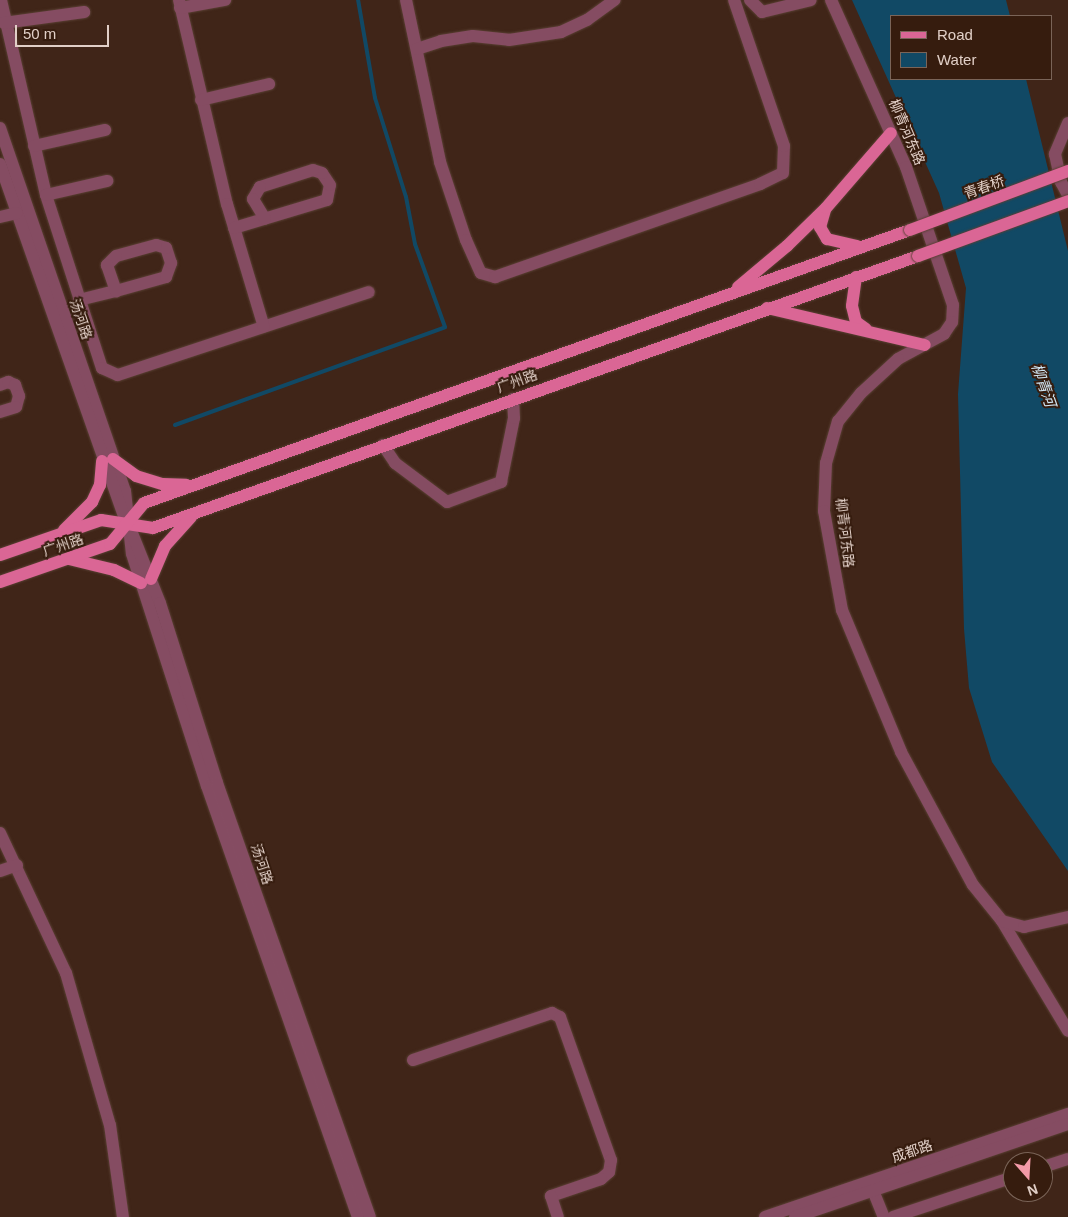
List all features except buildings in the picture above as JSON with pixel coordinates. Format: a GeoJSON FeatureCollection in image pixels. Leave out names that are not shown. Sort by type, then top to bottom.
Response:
{"type":"FeatureCollection","features":[{"type":"Feature","properties":{"kind":"main road"},"geometry":{"type":"LineString","coordinates":[[732,292],[788,246],[826,208],[891,133]]}},
{"type":"Feature","properties":{"kind":"main road","name":"青春桥"},"geometry":{"type":"LineString","coordinates":[[910,230],[1068,171]]}},
{"type":"Feature","properties":{"kind":"main road","name":"广州路"},"geometry":{"type":"LineString","coordinates":[[0,555],[102,520],[126,522],[153,528],[1068,201]]}},
{"type":"Feature","properties":{"kind":"main road"},"geometry":{"type":"LineString","coordinates":[[826,208],[820,227],[827,239],[841,245],[863,246]]}},
{"type":"Feature","properties":{"kind":"main road","name":"广州路"},"geometry":{"type":"LineString","coordinates":[[0,582],[110,544],[126,522],[144,503],[910,230]]}},
{"type":"Feature","properties":{"kind":"main road"},"geometry":{"type":"LineString","coordinates":[[856,277],[852,306],[856,322],[868,331]]}},
{"type":"Feature","properties":{"kind":"main road"},"geometry":{"type":"LineString","coordinates":[[766,308],[925,345]]}},
{"type":"Feature","properties":{"kind":"main road"},"geometry":{"type":"LineString","coordinates":[[60,534],[92,502],[108,460],[136,476],[163,484],[194,485]]}},
{"type":"Feature","properties":{"kind":"main road"},"geometry":{"type":"LineString","coordinates":[[69,559],[114,570],[146,581],[165,546],[198,512]]}},
{"type":"Feature","properties":{"kind":"street"},"geometry":{"type":"LineString","coordinates":[[1,0],[4,23],[46,195],[102,368],[118,375],[369,292]]}},
{"type":"Feature","properties":{"kind":"street"},"geometry":{"type":"LineString","coordinates":[[225,0],[179,4],[201,100],[234,228],[264,327]]}},
{"type":"Feature","properties":{"kind":"street"},"geometry":{"type":"LineString","coordinates":[[406,0],[440,162],[466,240],[481,273],[495,277],[760,184],[783,173],[784,146],[734,0]]}},
{"type":"Feature","properties":{"kind":"street"},"geometry":{"type":"LineString","coordinates":[[417,50],[441,41],[473,36],[510,40],[562,32],[587,20],[615,0]]}},
{"type":"Feature","properties":{"kind":"street"},"geometry":{"type":"LineString","coordinates":[[750,0],[762,12],[811,0]]}},
{"type":"Feature","properties":{"kind":"street","name":"柳青河东路"},"geometry":{"type":"LineString","coordinates":[[831,0],[891,133],[953,305],[952,322],[944,334],[898,359],[861,393],[838,421],[826,463],[824,511],[842,610],[897,743],[973,885],[1002,921],[1068,1031]]}},
{"type":"Feature","properties":{"kind":"street"},"geometry":{"type":"LineString","coordinates":[[4,23],[84,12]]}},
{"type":"Feature","properties":{"kind":"street"},"geometry":{"type":"LineString","coordinates":[[201,100],[269,84]]}},
{"type":"Feature","properties":{"kind":"street"},"geometry":{"type":"LineString","coordinates":[[1068,122],[1054,154],[1061,182],[1068,194]]}},
{"type":"Feature","properties":{"kind":"street","name":"汤河路"},"geometry":{"type":"LineString","coordinates":[[0,128],[108,460]]}},
{"type":"Feature","properties":{"kind":"street"},"geometry":{"type":"LineString","coordinates":[[34,146],[105,130]]}},
{"type":"Feature","properties":{"kind":"street","name":"汤河路"},"geometry":{"type":"LineString","coordinates":[[0,164],[108,460],[125,491],[126,522],[370,1217]]}},
{"type":"Feature","properties":{"kind":"street"},"geometry":{"type":"LineString","coordinates":[[234,228],[265,219],[327,200],[330,184],[322,173],[313,170],[260,187],[253,199],[265,219]]}},
{"type":"Feature","properties":{"kind":"street"},"geometry":{"type":"LineString","coordinates":[[46,195],[107,181]]}},
{"type":"Feature","properties":{"kind":"street"},"geometry":{"type":"LineString","coordinates":[[0,217],[17,213]]}},
{"type":"Feature","properties":{"kind":"street"},"geometry":{"type":"LineString","coordinates":[[79,300],[116,291],[166,277],[171,263],[166,248],[156,244],[116,256],[107,265],[116,291]]}},
{"type":"Feature","properties":{"kind":"street"},"geometry":{"type":"LineString","coordinates":[[0,385],[8,382],[15,385],[20,396],[16,407],[0,412]]}},
{"type":"Feature","properties":{"kind":"street"},"geometry":{"type":"LineString","coordinates":[[383,445],[395,463],[447,502],[501,482],[514,418],[513,399]]}},
{"type":"Feature","properties":{"kind":"street","name":"汤河路"},"geometry":{"type":"LineString","coordinates":[[146,581],[207,786],[358,1217]]}},
{"type":"Feature","properties":{"kind":"street"},"geometry":{"type":"LineString","coordinates":[[0,833],[17,865],[66,973],[100,1084],[110,1125],[122,1217]]}},
{"type":"Feature","properties":{"kind":"street"},"geometry":{"type":"LineString","coordinates":[[0,871],[17,865]]}},
{"type":"Feature","properties":{"kind":"street"},"geometry":{"type":"LineString","coordinates":[[1002,921],[1024,927],[1068,916]]}},
{"type":"Feature","properties":{"kind":"street"},"geometry":{"type":"LineString","coordinates":[[413,1060],[552,1013],[560,1017],[611,1160],[609,1172],[601,1179],[551,1196],[558,1217]]}},
{"type":"Feature","properties":{"kind":"street","name":"成都路"},"geometry":{"type":"LineString","coordinates":[[795,1217],[871,1186],[1068,1114]]}},
{"type":"Feature","properties":{"kind":"street","name":"成都路"},"geometry":{"type":"LineString","coordinates":[[765,1217],[1068,1124]]}},
{"type":"Feature","properties":{"kind":"street"},"geometry":{"type":"LineString","coordinates":[[1053,1164],[1068,1159]]}},
{"type":"Feature","properties":{"kind":"street"},"geometry":{"type":"LineString","coordinates":[[893,1217],[1003,1180]]}},
{"type":"Feature","properties":{"kind":"street"},"geometry":{"type":"LineString","coordinates":[[871,1186],[884,1217]]}},
{"type":"Feature","properties":{"kind":"water","name":"柳青河"},"geometry":{"type":"Polygon","coordinates":[[[852,0],[1006,0],[1010,15],[890,15],[890,80],[1026,80],[1068,251],[1068,871],[992,762],[969,688],[964,629],[958,394],[966,288],[939,193],[852,0]]]}},
{"type":"Feature","properties":{"kind":"waterway"},"geometry":{"type":"LineString","coordinates":[[175,425],[445,327],[415,244],[406,197],[375,98],[358,0]]}}]}
